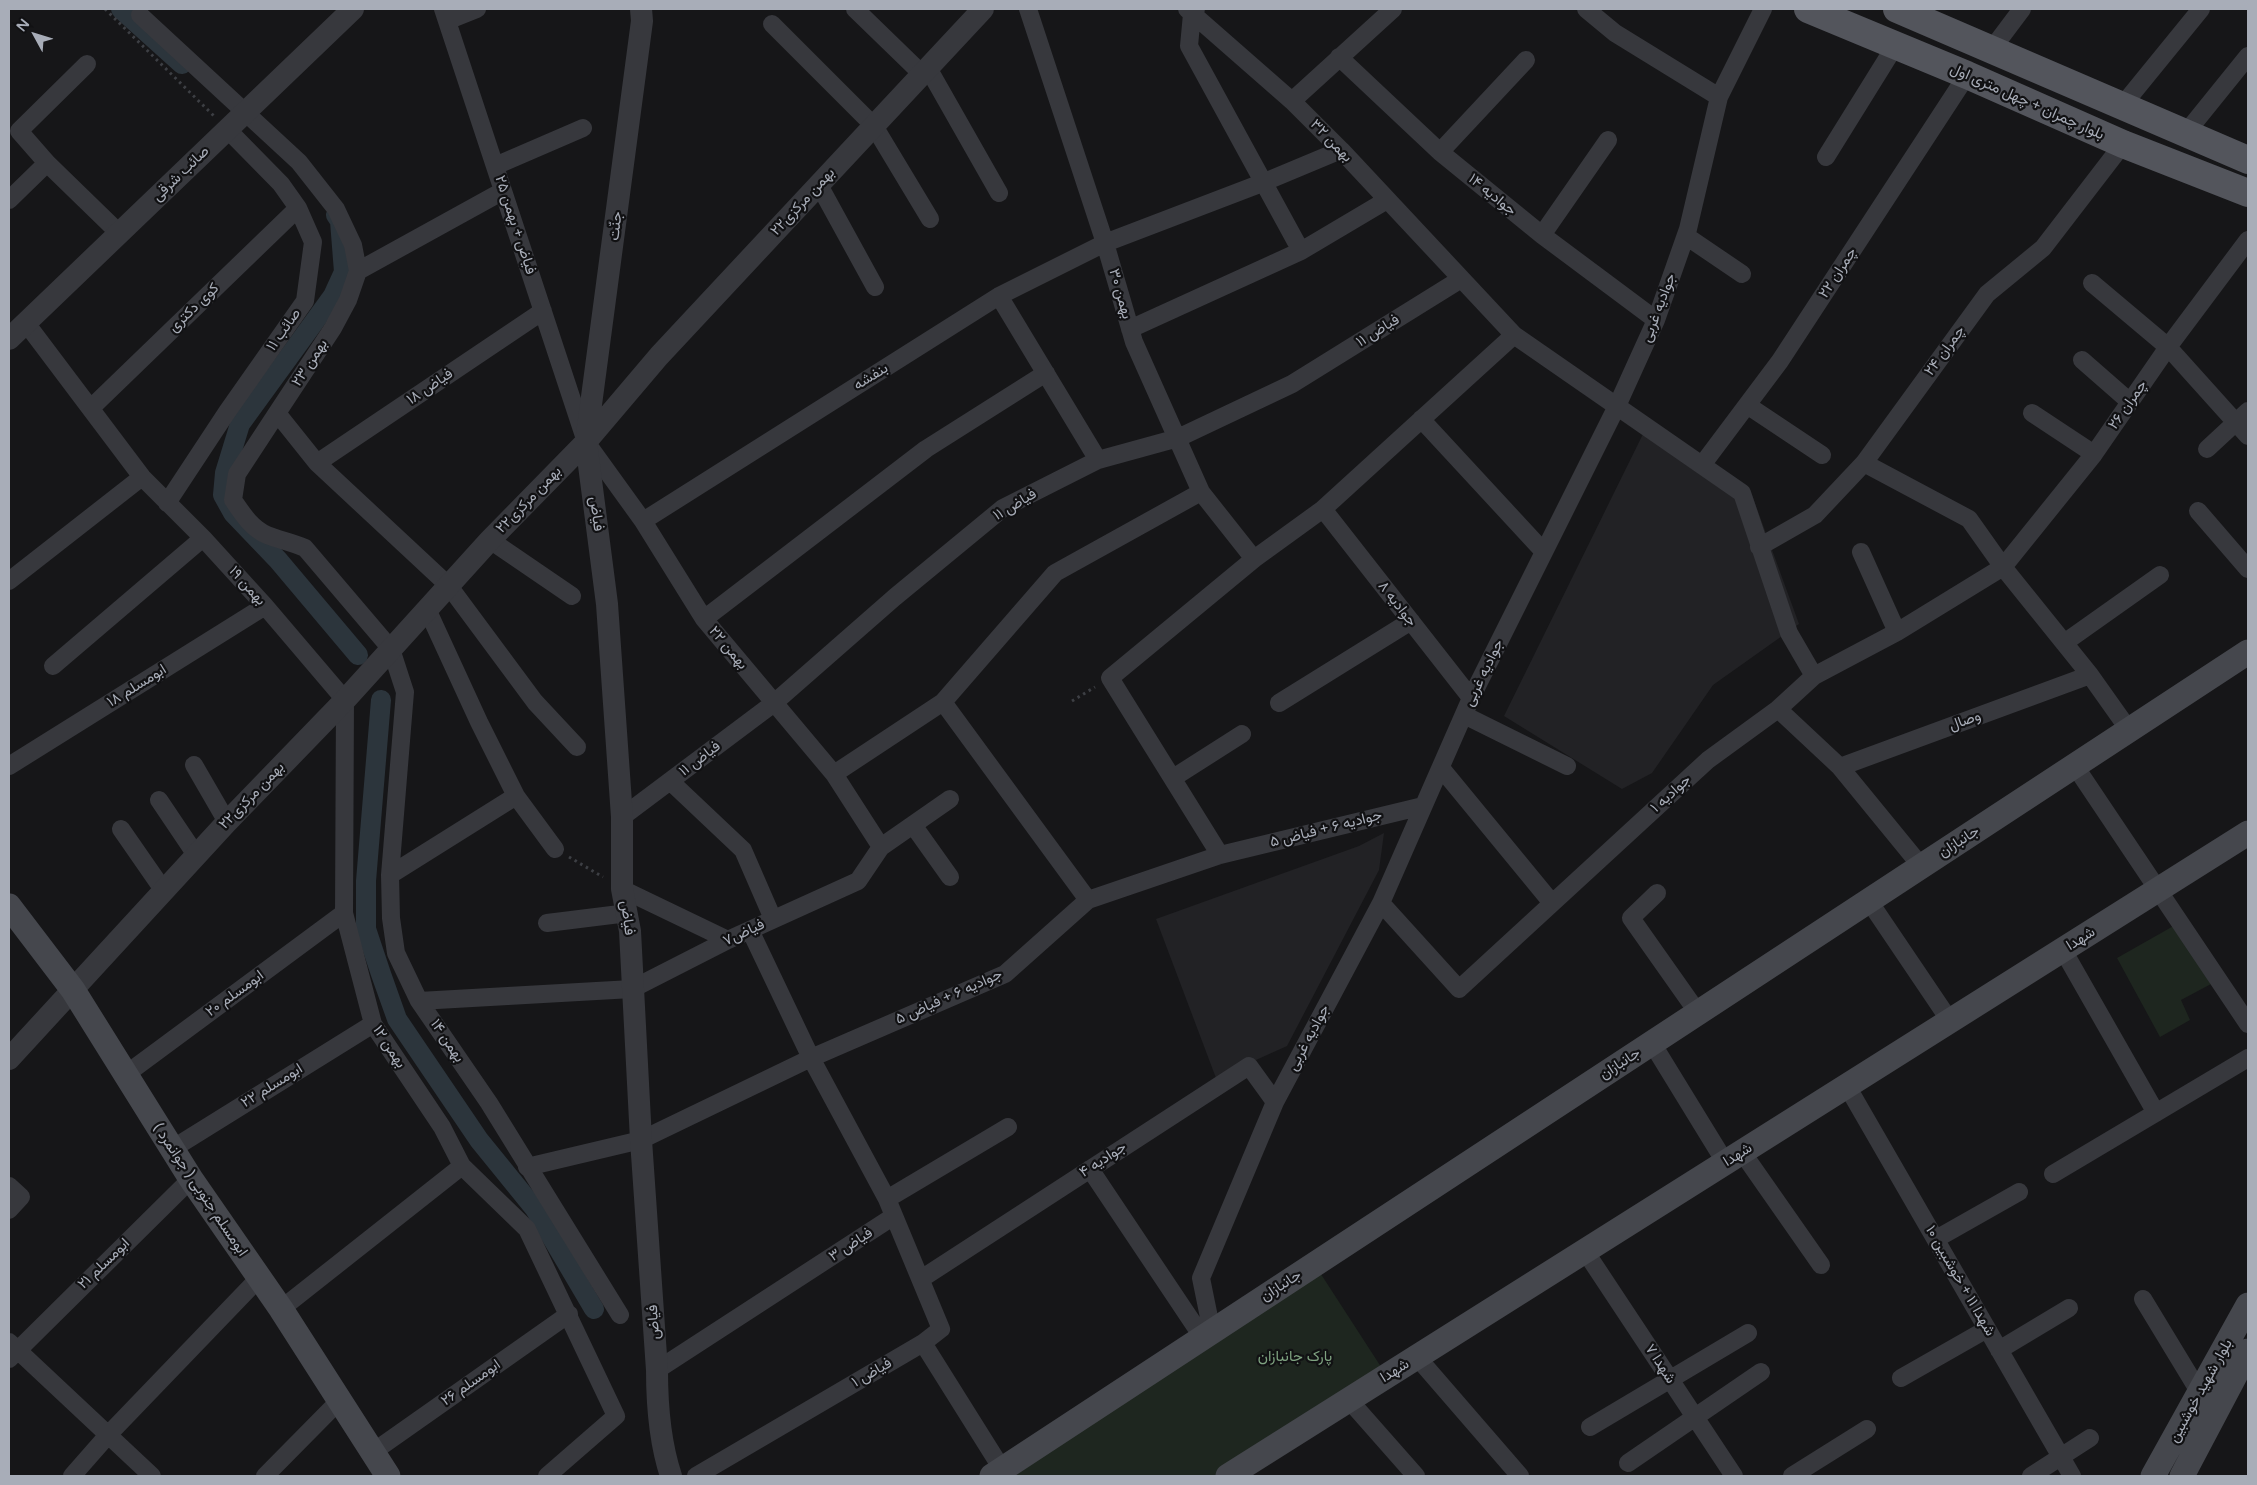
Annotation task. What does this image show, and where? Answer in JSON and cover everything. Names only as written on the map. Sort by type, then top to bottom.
[{"type":"main road","name":"بلوار چمران + چهل متری اول","points":[[1808,9],[2123,144],[2248,193]]},
{"type":"main road","points":[[1915,12],[1992,49],[2248,160]]},
{"type":"main road","name":"جانبازان","points":[[997,1473],[2248,652]]},
{"type":"main road","name":"شهدا","points":[[1228,1476],[2248,833]]},
{"type":"main road","name":"ابومسلم جنوبی ( جوانمرد )","points":[[9,906],[72,990],[191,1179],[281,1309],[388,1476]]},
{"type":"main road","name":"بلوار شهید خوشبین","points":[[2154,1476],[2248,1305]]},
{"type":"main road","name":"بلوار شهید خوشبین","points":[[2182,1476],[2248,1352]]},
{"type":"street","name":"صائب شرقی","points":[[9,339],[353,9]]},
{"type":"street","points":[[445,15],[477,9]]},
{"type":"street","name":"جنّت","points":[[586,442],[642,21],[641,9]]},
{"type":"street","points":[[855,9],[925,71],[999,193]]},
{"type":"street","name":"۲۲بهمن مرکزی","points":[[9,1059],[196,855],[345,700],[490,540],[586,442],[659,356],[983,9]]},
{"type":"street","name":"بهمن ۳۰","points":[[1028,9],[1105,243],[1134,342],[1201,492],[1254,559]]},
{"type":"street","points":[[1292,100],[1393,9]]},
{"type":"street","points":[[1586,9],[1615,33],[1719,97]]},
{"type":"street","name":"جوادیه غربی","points":[[1207,1335],[1201,1278],[1275,1102],[1381,903],[1471,698],[1617,406],[1656,320],[1686,236],[1719,97],[1763,9]]},
{"type":"street","points":[[1992,49],[2022,9]]},
{"type":"street","points":[[2122,106],[2201,9]]},
{"type":"street","name":"بهمن ۳۲","points":[[1192,10],[1292,100],[1514,335],[1742,493],[1788,633],[1814,676]]},
{"type":"street","name":"بهمن ۳۲","points":[[1192,10],[1189,46],[1262,183],[1301,251]]},
{"type":"street","points":[[140,15],[299,162],[319,185],[336,209],[353,245],[358,272],[503,191]]},
{"type":"street","name":"فیاض + بهمن ۲۵","points":[[445,15],[586,442]]},
{"type":"street","points":[[772,24],[874,126],[930,219]]},
{"type":"street","points":[[1826,157],[1895,46]]},
{"type":"street","points":[[2185,134],[2248,56]]},
{"type":"street","name":"جوادیه ۱۴","points":[[1339,58],[1440,152],[1542,235],[1656,320]]},
{"type":"street","points":[[1440,152],[1526,60]]},
{"type":"street","points":[[87,64],[18,131],[47,163],[120,232]]},
{"type":"street","name":"چمران ۲۲","points":[[1702,465],[1780,361],[1967,76]]},
{"type":"street","points":[[495,166],[583,128]]},
{"type":"street","name":"صائب ۱۱","points":[[167,503],[227,412],[305,301],[312,242],[298,208],[282,184],[227,129]]},
{"type":"street","points":[[1542,235],[1608,140]]},
{"type":"street","name":"چمران ۲۴","points":[[1759,547],[1815,515],[1864,463],[1987,294],[2043,248],[2123,144]]},
{"type":"street","name":"بنفشه","points":[[643,521],[999,296],[1105,243],[1262,183],[1341,150]]},
{"type":"street","points":[[9,200],[47,163]]},
{"type":"street","points":[[819,185],[875,287]]},
{"type":"street","points":[[1130,329],[1301,251],[1387,200]]},
{"type":"street","name":"کوی دکتری","points":[[91,408],[298,208]]},
{"type":"street","points":[[1686,236],[1742,274]]},
{"type":"street","name":"چمران ۲۶","points":[[2003,567],[2094,454],[2168,347],[2248,240]]},
{"type":"street","name":"بهمن ۲۳","points":[[358,272],[348,300],[333,328],[237,474],[233,500],[247,520],[266,534],[289,540],[305,548],[391,649]]},
{"type":"street","name":"فیاض ۱۱","points":[[622,817],[774,703],[1003,508],[1098,460],[1178,438],[1292,384],[1461,279]]},
{"type":"street","points":[[2092,283],[2168,347],[2242,417],[2248,436]]},
{"type":"street","points":[[999,296],[1098,460]]},
{"type":"street","name":"فیاض ۱۸","points":[[317,463],[543,311]]},
{"type":"street","name":"بهمن ۱۹","points":[[26,323],[142,477],[203,538],[265,606],[345,700]]},
{"type":"street","points":[[1220,854],[1110,678],[1254,559],[1323,509],[1514,335]]},
{"type":"street","points":[[2082,360],[2130,402]]},
{"type":"street","points":[[704,619],[926,449],[1046,373]]},
{"type":"street","points":[[1747,405],[1822,455]]},
{"type":"street","points":[[277,413],[317,463],[449,586],[535,702],[577,747]]},
{"type":"street","points":[[2032,413],[2094,454]]},
{"type":"street","points":[[2207,449],[2242,417]]},
{"type":"street","points":[[1421,420],[1544,552]]},
{"type":"street","name":"بهمن ۲۲","points":[[586,442],[643,521],[704,619],[834,774],[881,847]]},
{"type":"street","name":"فیاض","points":[[586,442],[607,604],[622,817],[622,889],[628,913],[657,1394],[666,1462],[671,1476]]},
{"type":"street","points":[[1864,463],[1969,519],[2003,567],[2090,675],[2129,730]]},
{"type":"street","points":[[9,581],[142,477]]},
{"type":"street","points":[[834,774],[942,702],[1055,573],[1201,492]]},
{"type":"street","name":"جوادیه ۸","points":[[1323,509],[1471,698]]},
{"type":"street","points":[[2198,511],[2248,569]]},
{"type":"street","points":[[53,666],[203,538]]},
{"type":"street","points":[[490,540],[572,596]]},
{"type":"street","points":[[1861,552],[1897,632]]},
{"type":"street","name":"جوادیه ۱","points":[[1381,903],[1459,989],[1708,760],[1778,710],[1814,676],[1897,632],[2003,567]]},
{"type":"street","points":[[2064,643],[2160,575]]},
{"type":"street","name":"ابومسلم ۱۸","points":[[9,766],[265,606]]},
{"type":"street","points":[[428,609],[478,722],[516,796],[556,849]]},
{"type":"street","points":[[1279,703],[1411,621]]},
{"type":"street","name":"بهمن ۱۴","points":[[391,649],[405,692],[390,875],[391,918],[396,953],[419,1000],[489,1103],[620,1314]]},
{"type":"street","name":"وصال","points":[[1840,766],[2090,675]]},
{"type":"street","name":"بهمن ۱۲","points":[[345,700],[344,912],[373,1024],[442,1127],[462,1166],[527,1229],[616,1416],[547,1476]]},
{"type":"street","points":[[942,702],[1088,900]]},
{"type":"street","points":[[1778,710],[1840,766],[1922,866]]},
{"type":"street","points":[[1464,715],[1568,766]]},
{"type":"street","points":[[1173,778],[1242,734]]},
{"type":"street","points":[[194,765],[227,822]]},
{"type":"street","points":[[2075,766],[2248,1024]]},
{"type":"street","points":[[1441,768],[1552,902]]},
{"type":"street","points":[[670,781],[743,850],[773,919]]},
{"type":"street","points":[[390,875],[516,796]]},
{"type":"street","points":[[881,847],[950,799]]},
{"type":"street","points":[[159,800],[196,855]]},
{"type":"street","name":"جوادیه ۶ + فیاض ۵","points":[[527,1167],[641,1140],[811,1058],[1005,974],[1088,900],[1220,854],[1423,806]]},
{"type":"street","points":[[913,825],[950,877]]},
{"type":"street","points":[[121,829],[164,891]]},
{"type":"street","name":"فیاض۷","points":[[632,989],[728,940],[858,881],[881,847]]},
{"type":"street","points":[[622,889],[728,940]]},
{"type":"street","points":[[1657,893],[1631,918],[1698,1013]]},
{"type":"street","points":[[1869,901],[1950,1021]]},
{"type":"street","name":"ابومسلم ۲۰","points":[[125,1074],[344,912]]},
{"type":"street","points":[[547,923],[628,913]]},
{"type":"street","points":[[750,930],[811,1058],[894,1216]]},
{"type":"street","points":[[2063,950],[2156,1113]]},
{"type":"street","points":[[419,1000],[632,989]]},
{"type":"street","name":"ابومسلم ۲۲","points":[[172,1149],[373,1024]]},
{"type":"street","points":[[1652,1043],[1734,1157],[1821,1265]]},
{"type":"street","points":[[2053,1174],[2248,1058]]},
{"type":"street","name":"جوادیه ۴","points":[[921,1279],[1249,1066],[1275,1102]]},
{"type":"street","name":"شهدا ۱۱ + خوشبین ۱۰","points":[[1847,1086],[2072,1476]]},
{"type":"street","points":[[886,1199],[1008,1127]]},
{"type":"street","points":[[281,1309],[462,1166]]},
{"type":"street","points":[[1090,1169],[1207,1335]]},
{"type":"street","name":"ابومسلم ۲۱","points":[[11,1350],[191,1179]]},
{"type":"street","points":[[1936,1239],[2019,1192]]},
{"type":"street","name":"فیاض ۳","points":[[657,1370],[894,1216]]},
{"type":"street","name":"فیاض ۱","points":[[696,1476],[923,1343],[941,1329],[894,1216]]},
{"type":"street","name":"شهدا ۷","points":[[1585,1251],[1734,1476]]},
{"type":"street","points":[[72,1476],[108,1435],[259,1278]]},
{"type":"street","points":[[2142,1299],[2200,1393]]},
{"type":"street","points":[[1999,1350],[2068,1308]]},
{"type":"street","name":"ابومسلم ۲۶","points":[[373,1452],[569,1314]]},
{"type":"street","points":[[1901,1378],[1987,1329]]},
{"type":"street","points":[[1590,1427],[1748,1333]]},
{"type":"street","points":[[923,1343],[997,1473]]},
{"type":"street","points":[[11,1350],[152,1476]]},
{"type":"street","points":[[1417,1357],[1520,1476]]},
{"type":"street","points":[[1628,1462],[1762,1372]]},
{"type":"street","points":[[265,1476],[340,1400]]},
{"type":"street","points":[[1349,1400],[1416,1476]]},
{"type":"street","points":[[1792,1476],[1867,1428]]},
{"type":"street","points":[[2031,1476],[2090,1438]]},
{"type":"path","points":[[105,9],[227,129]]},
{"type":"path","points":[[1072,701],[1110,678]]},
{"type":"path","points":[[556,849],[622,889]]},
{"type":"shaded area","points":[[1643,434],[1752,495],[1799,624],[1713,685],[1652,773],[1622,789],[1504,716]]},
{"type":"shaded area","points":[[1384,833],[1379,870],[1287,1046],[1216,1078],[1156,919],[1359,846]]},
{"type":"green space","points":[[2177,924],[2211,984],[2181,1000],[2190,1020],[2160,1037],[2117,958]]},
{"type":"green space","name":"پارک جانبازان","points":[[1317,1268],[1385,1373],[1217,1476],[1010,1476]]},
{"type":"waterway","points":[[121,9],[182,64]]},
{"type":"waterway","points":[[336,215],[340,221],[344,272],[333,296],[240,424],[225,473],[223,495],[233,513],[278,560],[358,655]]},
{"type":"waterway","points":[[381,700],[366,881],[366,929],[381,974],[397,1019],[479,1140],[535,1209],[594,1309]]}]
